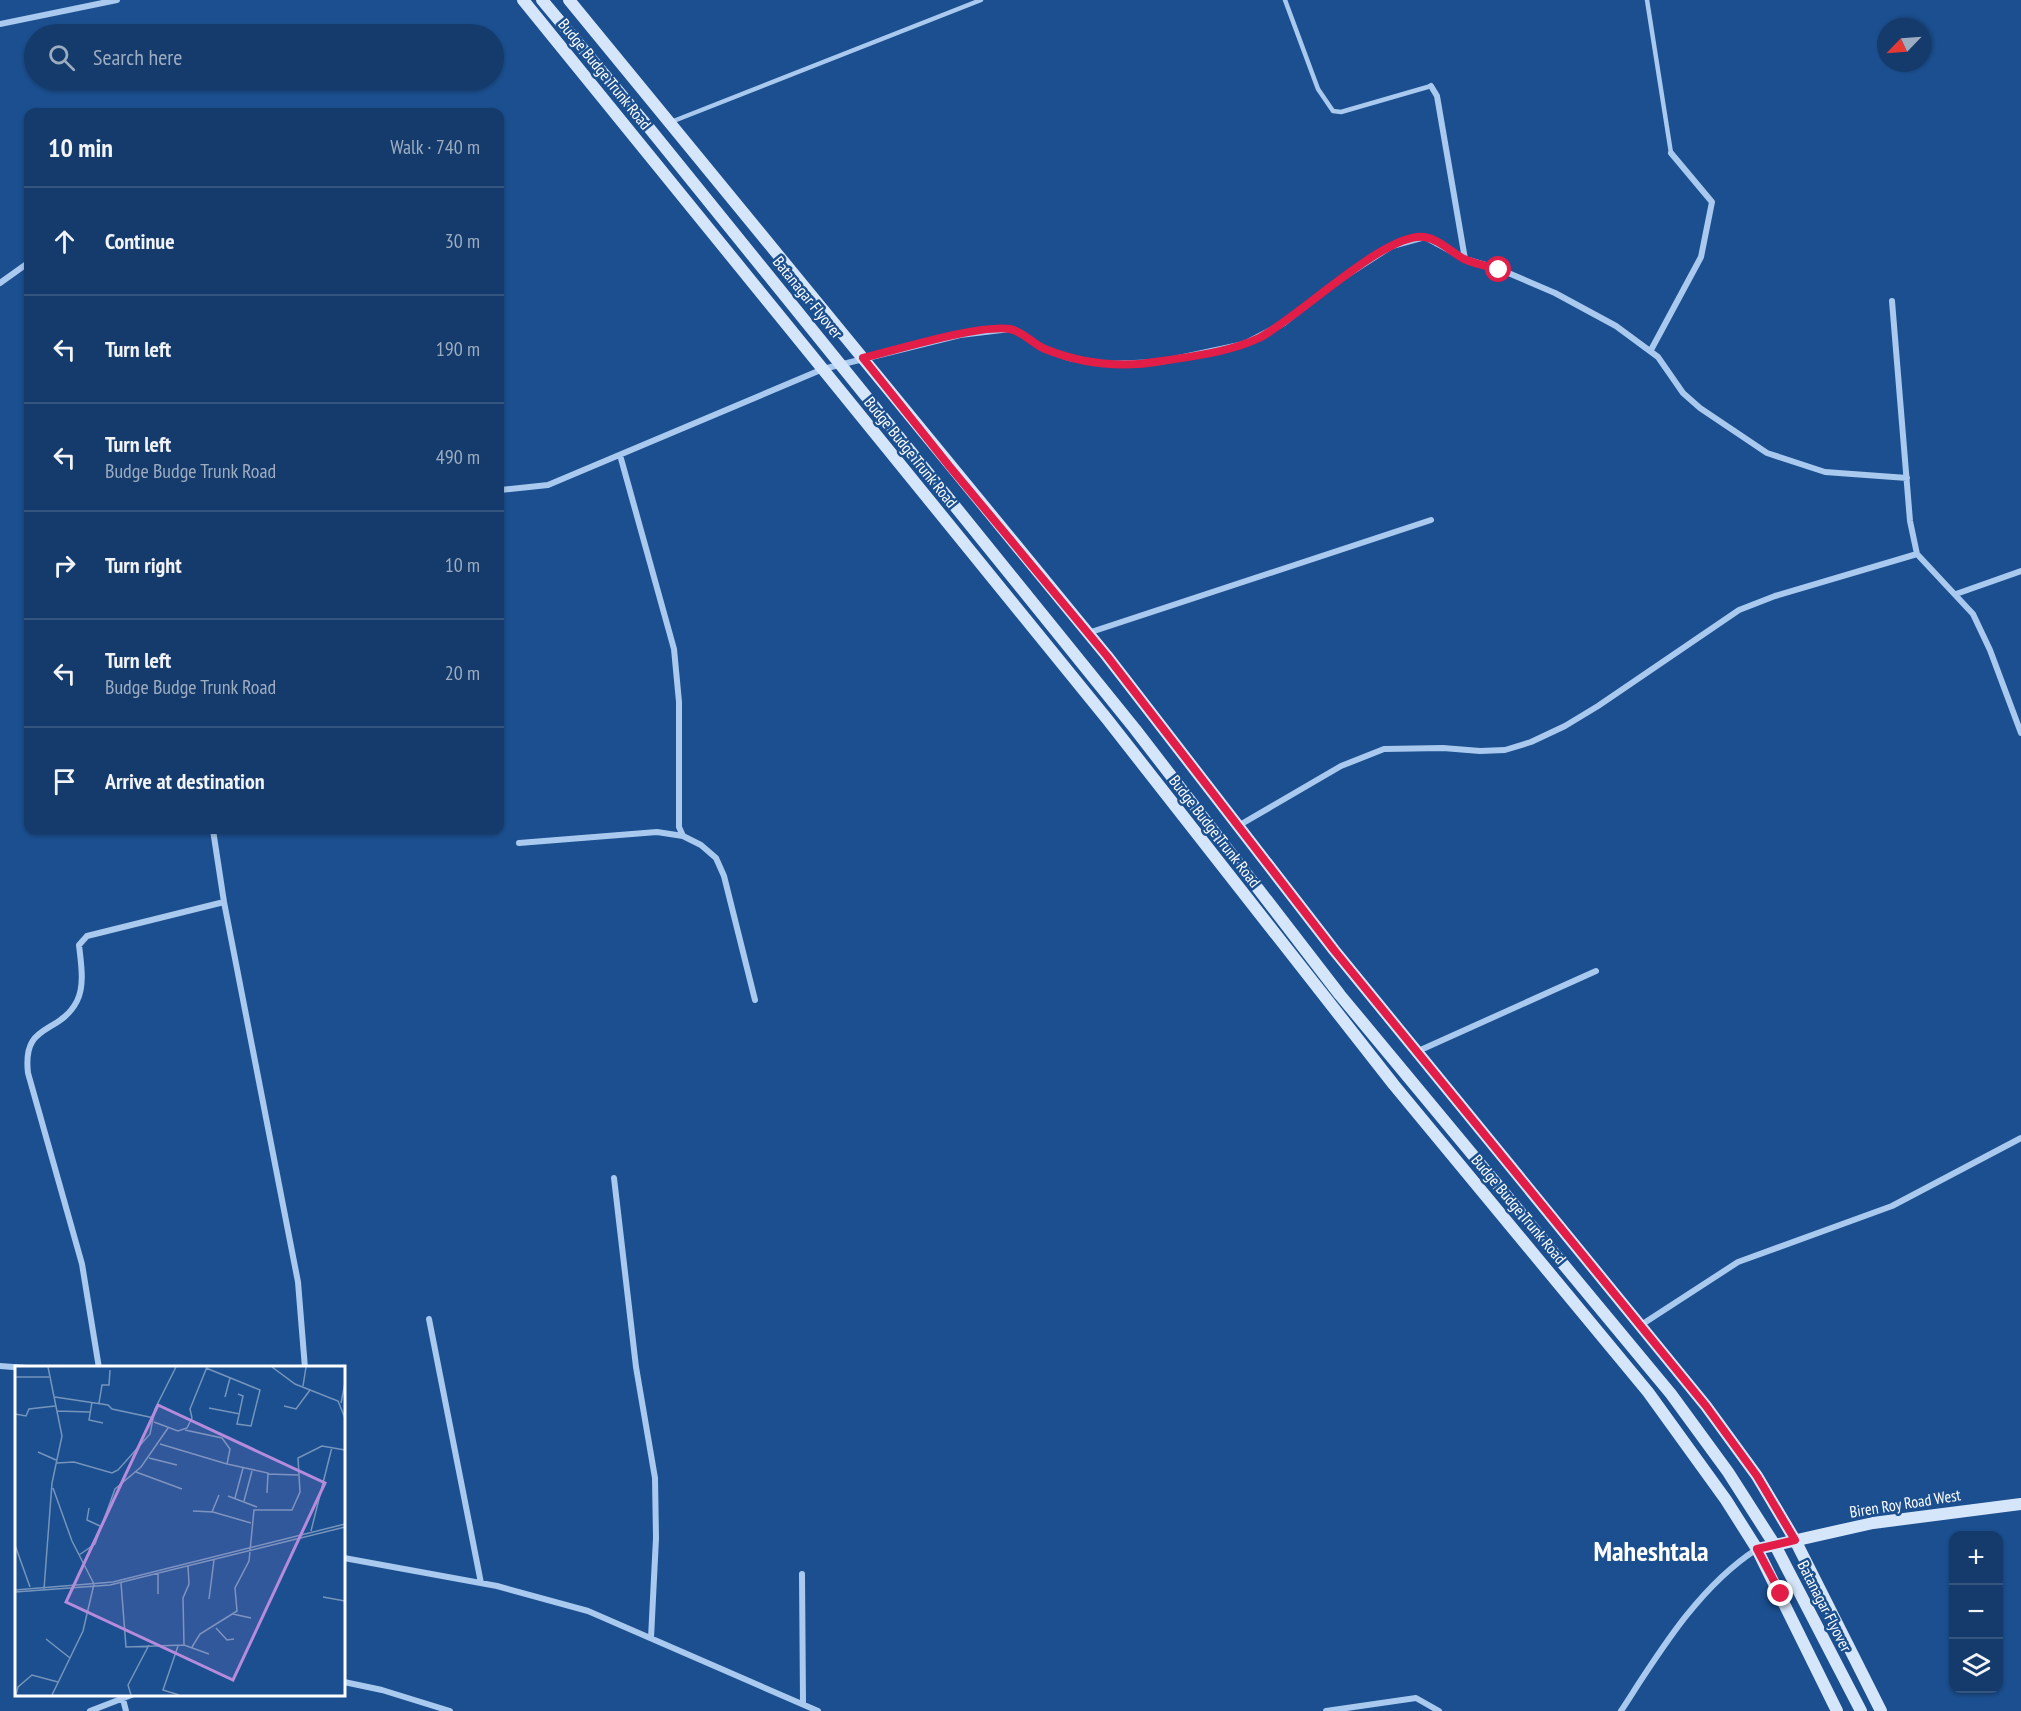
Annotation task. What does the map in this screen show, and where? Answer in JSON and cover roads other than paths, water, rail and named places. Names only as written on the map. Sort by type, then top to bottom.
[{"type":"street","points":[[0,24],[117,0]]},
{"type":"street","name":"Budge Budge Trunk Road","points":[[523,0],[1107,719],[1394,1085],[1648,1392],[1719,1490],[1757,1549],[1838,1711]]},
{"type":"street","name":"Batanagar Flyover","points":[[542,0],[703,194],[1135,729],[1340,995],[1671,1394],[1728,1472],[1776,1547],[1861,1711]]},
{"type":"street","name":"Budge Budge Trunk Road","points":[[569,0],[1088,634],[1416,1052],[1706,1406],[1745,1458],[1795,1540],[1881,1711]]},
{"type":"street","points":[[1431,86],[1437,96],[1465,259]]},
{"type":"street","points":[[1651,350],[1701,257],[1712,202],[1671,153]]},
{"type":"street","points":[[504,490],[548,485],[823,369],[960,335],[1010,329],[1021,333],[1042,348],[1069,357],[1108,364],[1160,362],[1211,352],[1258,339],[1284,323],[1354,270],[1392,246],[1425,237],[1438,242],[1465,259],[1509,273],[1555,293],[1616,326],[1651,350],[1683,393],[1700,408],[1767,453],[1825,471],[1907,478]]},
{"type":"street","points":[[0,283],[24,266]]},
{"type":"street","points":[[1892,301],[1910,521],[1917,554],[1972,614],[1990,650],[2021,733]]},
{"type":"street","points":[[621,455],[674,650],[680,702],[679,826],[683,836]]},
{"type":"street","points":[[1088,634],[1431,519]]},
{"type":"street","points":[[1238,826],[1341,766],[1384,749],[1443,748],[1480,752],[1504,750],[1531,742],[1565,726],[1598,706],[1739,610],[1775,596],[1917,554]]},
{"type":"street","points":[[1956,594],[2021,571]]},
{"type":"street","points":[[519,843],[657,832],[683,836],[701,845],[716,858],[724,876],[755,1000]]},
{"type":"street","points":[[214,834],[224,902],[291,1262],[298,1282],[305,1366]]},
{"type":"street","points":[[99,1366],[82,1264],[28,1073],[28,1046],[34,1037],[69,1013],[78,999],[82,978],[79,945],[87,936],[224,902]]},
{"type":"street","points":[[1416,1052],[1596,971]]},
{"type":"street","points":[[1641,1325],[1738,1262],[1893,1206],[2021,1138]]},
{"type":"street","points":[[615,1178],[636,1367],[655,1478],[656,1538],[651,1638]]},
{"type":"street","points":[[429,1319],[481,1583]]},
{"type":"street","points":[[0,1366],[15,1367]]},
{"type":"street","name":"Biren Roy Road West","points":[[1757,1549],[1873,1523],[2021,1504]]},
{"type":"street","points":[[1620,1711],[1655,1659],[1717,1581],[1757,1549]]},
{"type":"street","points":[[345,1558],[481,1583],[588,1611],[818,1711]]},
{"type":"street","points":[[802,1574],[803,1703]]},
{"type":"street","points":[[345,1682],[382,1690],[450,1711]]},
{"type":"street","points":[[90,1711],[131,1696]]},
{"type":"street","points":[[1326,1711],[1416,1698],[1439,1711]]},
{"type":"street","points":[[123,1699],[126,1711]]},
{"type":"lane","points":[[670,122],[981,0]]},
{"type":"lane","points":[[1285,0],[1318,89],[1333,111],[1341,112],[1431,86]]},
{"type":"lane","points":[[1647,0],[1671,153]]},
{"type":"district","name":"Maheshtala","points":[[1651,1551]]}]
